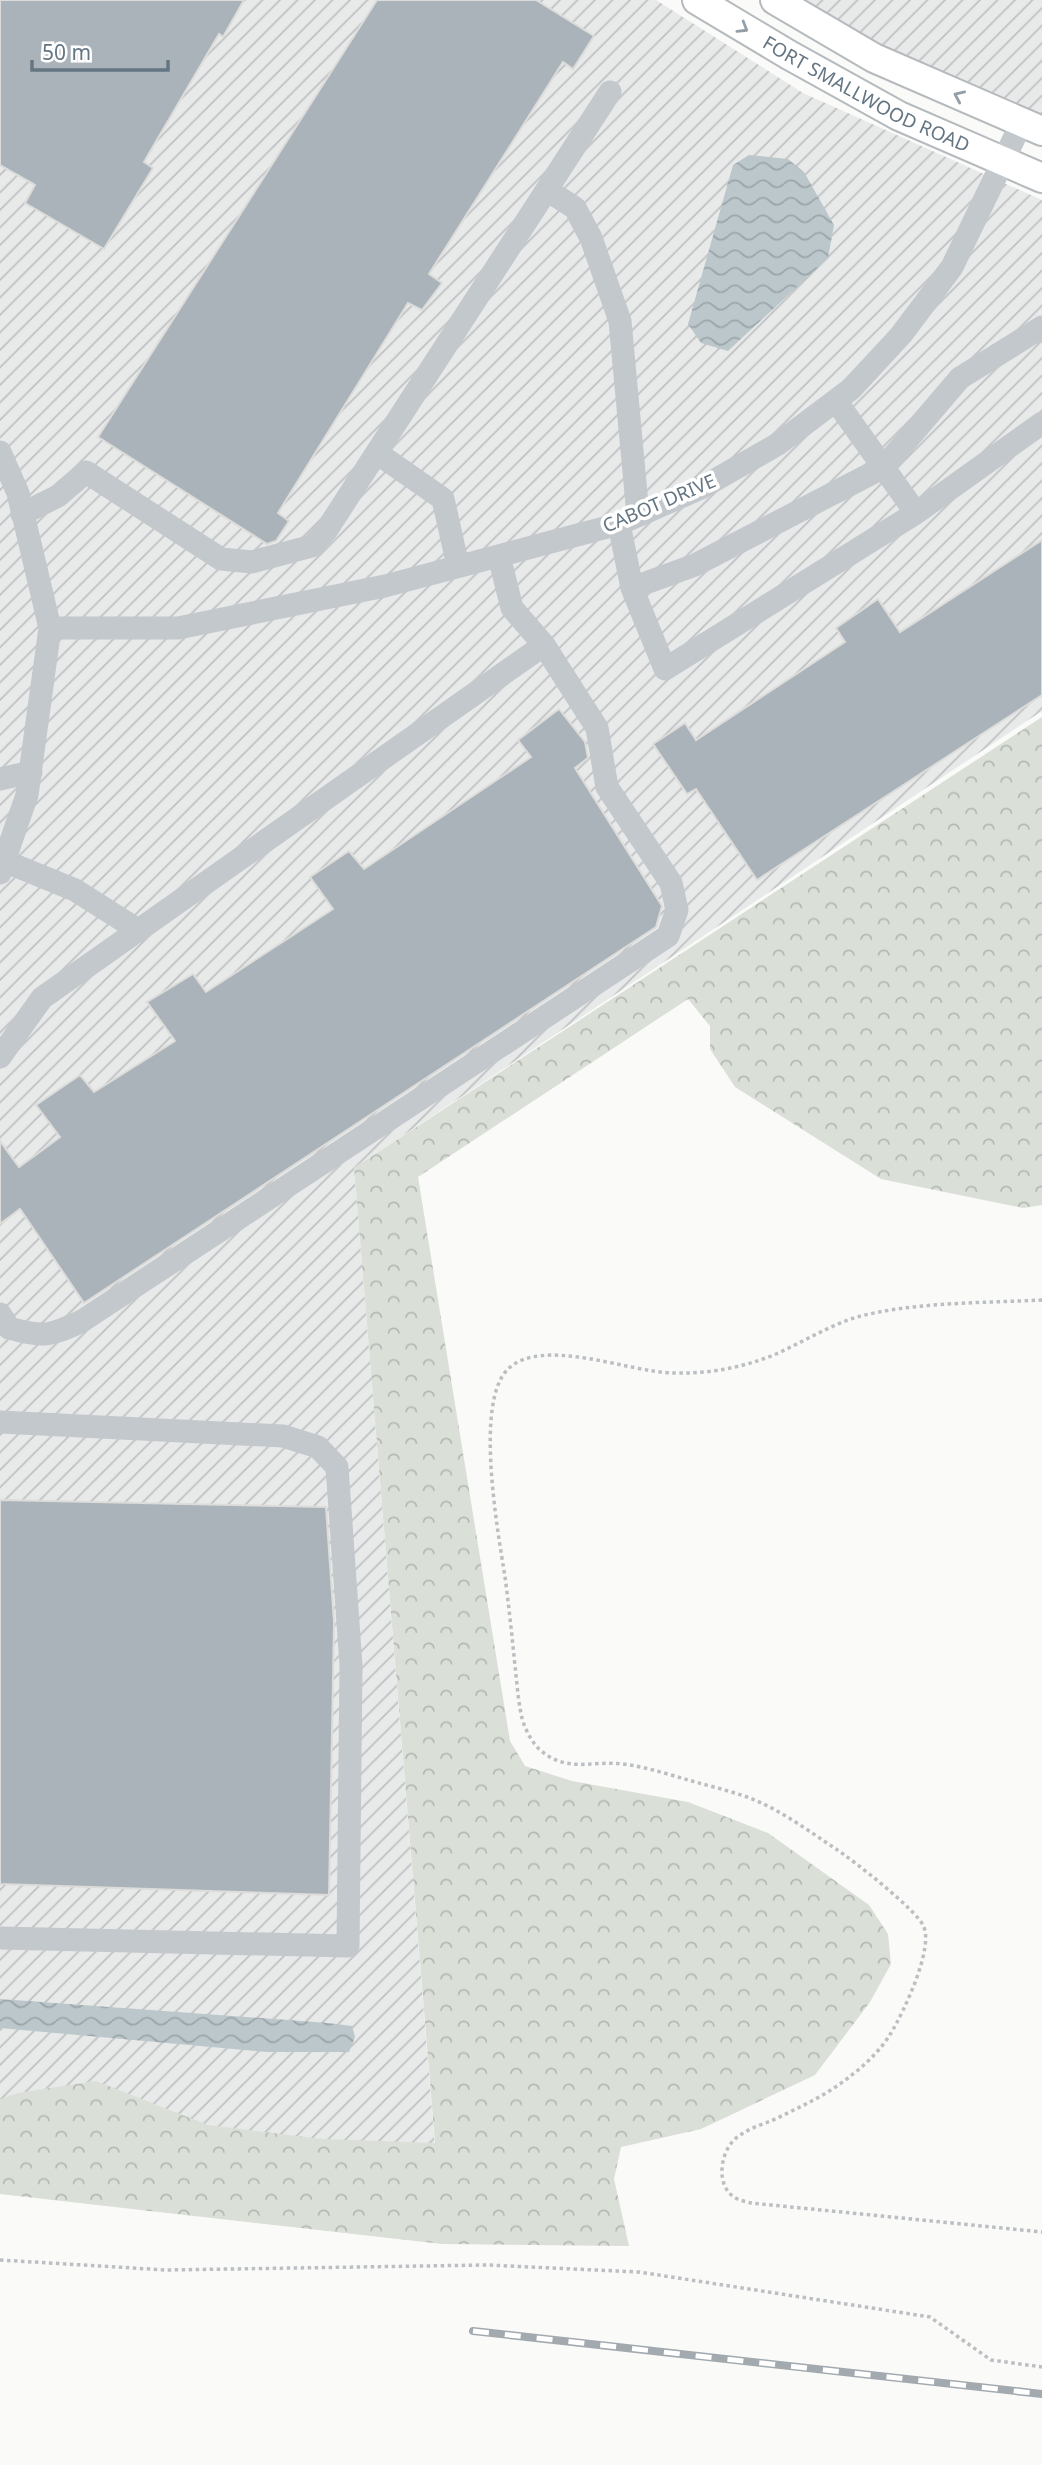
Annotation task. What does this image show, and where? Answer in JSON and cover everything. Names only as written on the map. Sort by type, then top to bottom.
[{"type":"main road","name":"FORT SMALLWOOD ROAD","points":[[697,0],[899,116],[1042,177]]},
{"type":"main road","name":"FORT SMALLWOOD ROAD","points":[[775,0],[874,58],[1032,127]]},
{"type":"street","points":[[22,514],[58,496],[86,472],[220,559],[252,562],[312,546],[326,531],[610,93]]},
{"type":"street","name":"CABOT DRIVE","points":[[50,628],[178,628],[385,586],[629,520],[701,488],[778,444],[836,401],[851,389],[901,335],[952,267],[1003,162],[1032,127]]},
{"type":"street","points":[[547,190],[575,208],[591,238],[620,321],[632,588],[665,669],[916,513],[1042,423]]},
{"type":"street","points":[[632,588],[695,565],[884,467],[960,378],[1042,327]]},
{"type":"street","points":[[836,401],[916,513]]},
{"type":"street","points":[[0,452],[18,494],[50,628],[27,795],[2,867],[75,890],[138,930]]},
{"type":"street","points":[[377,453],[443,499],[458,566]]},
{"type":"street","points":[[0,1314],[9,1328],[32,1335],[53,1335],[82,1321],[668,936],[677,910],[671,883],[607,786],[597,728],[544,645],[512,608],[499,556]]},
{"type":"street","points":[[0,1057],[42,998],[544,645]]},
{"type":"street","points":[[0,779],[30,772]]},
{"type":"street","points":[[0,1422],[283,1436],[318,1447],[337,1467],[351,1665],[348,1946],[0,1938]]},
{"type":"path","points":[[1042,1300],[886,1310],[832,1325],[777,1353],[721,1371],[669,1373],[569,1357],[544,1355],[525,1358],[509,1368],[498,1382],[492,1404],[490,1436],[497,1524],[518,1689],[523,1721],[532,1741],[543,1753],[559,1762],[577,1766],[620,1764],[746,1797],[780,1813],[840,1851],[905,1906],[923,1926],[926,1938],[922,1958],[910,1995],[890,2035],[872,2057],[848,2078],[811,2103],[734,2138],[725,2151],[722,2165],[728,2192],[736,2199],[751,2203],[1042,2232]]},
{"type":"path","points":[[0,2260],[166,2270],[486,2265],[639,2272],[930,2318],[991,2360],[1042,2367]]},
{"type":"shaded area","points":[[0,0],[656,0],[803,93],[1042,200],[1042,711],[354,1168],[443,2244],[0,2193]]},
{"type":"shaded area","points":[[775,0],[1042,0],[1042,131]]},
{"type":"green space","points":[[1042,717],[1042,1205],[1023,1208],[881,1179],[735,1087],[710,1049],[710,1026],[688,999],[418,1177],[510,1741],[525,1766],[572,1781],[688,1802],[768,1833],[869,1905],[888,1934],[891,1964],[870,2002],[815,2075],[701,2129],[621,2147],[614,2179],[629,2246],[443,2244],[0,2194],[0,2099],[18,2093],[96,2081],[208,2125],[322,2139],[435,2143],[354,1168]]},
{"type":"water","points":[[749,155],[788,159],[804,172],[834,225],[828,258],[728,351],[701,343],[688,324],[733,165]]},
{"type":"water","points":[[0,1999],[328,2023],[352,2026],[355,2037],[349,2052],[267,2052],[0,2028]]},
{"type":"building","points":[[0,0],[244,0],[223,37],[219,34],[144,162],[153,168],[104,249],[25,203],[35,185],[0,165]]},
{"type":"building","points":[[377,0],[536,0],[594,36],[573,69],[563,62],[429,274],[442,283],[422,310],[408,303],[278,513],[289,521],[276,541],[267,544],[98,437]]},
{"type":"building","points":[[1042,540],[1042,695],[757,880],[696,789],[687,794],[653,744],[685,723],[696,740],[845,642],[836,628],[878,599],[900,632]]},
{"type":"building","points":[[559,709],[585,742],[588,758],[575,768],[662,906],[656,927],[84,1303],[20,1209],[0,1224],[0,1141],[19,1167],[60,1137],[36,1105],[80,1075],[94,1092],[175,1041],[147,1002],[193,974],[206,992],[333,909],[310,877],[349,851],[364,869],[531,757],[518,740]]},
{"type":"building","points":[[0,1500],[326,1507],[334,1623],[329,1895],[0,1884]]},
{"type":"railway","points":[[473,2331],[1042,2394]]}]
